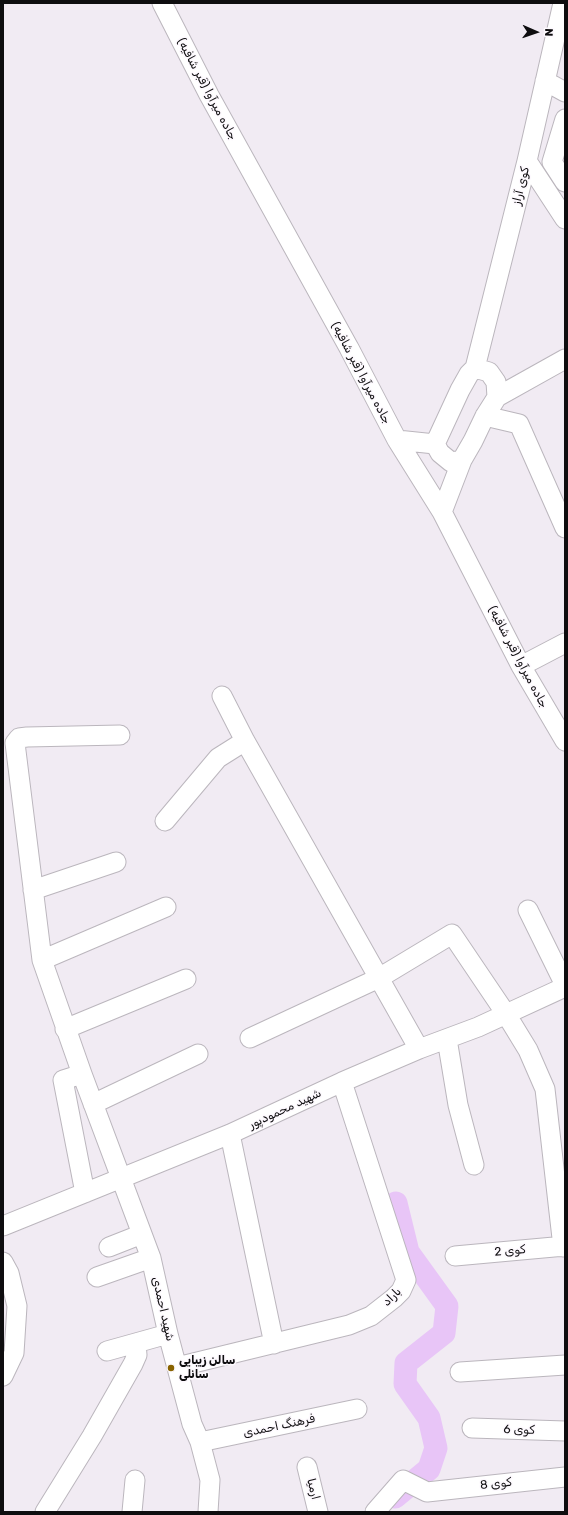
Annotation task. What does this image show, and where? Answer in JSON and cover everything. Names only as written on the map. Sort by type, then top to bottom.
[{"type":"street","name":"جاده میرآوا (قبر شافیه)","points":[[162,3],[209,95],[349,348],[397,440],[442,512],[521,666],[565,741]]},
{"type":"street","name":"کوی آراز","points":[[475,368],[527,161],[563,9]]},
{"type":"street","points":[[545,81],[565,92]]},
{"type":"street","points":[[565,119],[552,162],[565,182]]},
{"type":"street","points":[[527,161],[565,219]]},
{"type":"street","points":[[442,512],[462,460],[485,416],[497,397],[565,359]]},
{"type":"street","points":[[435,444],[463,385],[469,374],[475,368],[489,372],[496,382],[497,397]]},
{"type":"street","points":[[485,416],[519,424],[565,528]]},
{"type":"street","points":[[397,440],[435,444]]},
{"type":"street","points":[[435,444],[440,453],[451,462],[462,460]]},
{"type":"street","points":[[521,666],[565,643]]},
{"type":"street","points":[[222,696],[244,741],[419,1049]]},
{"type":"street","name":"شهید احمدی","points":[[120,736],[27,737],[20,738],[15,743],[42,960],[65,1029],[120,1179],[151,1258],[168,1334],[192,1424],[200,1442],[210,1480],[208,1512]]},
{"type":"street","points":[[165,821],[218,758],[244,741]]},
{"type":"street","points":[[33,890],[116,862]]},
{"type":"street","points":[[42,960],[166,907]]},
{"type":"street","points":[[528,910],[565,986]]},
{"type":"street","points":[[250,1038],[379,978],[452,934],[506,1014],[528,1050],[545,1089],[564,1246]]},
{"type":"street","points":[[65,1029],[186,979]]},
{"type":"street","name":"شهید محمودپور","points":[[3,1226],[230,1134],[342,1082],[419,1049],[478,1027],[565,986]]},
{"type":"street","points":[[447,1039],[458,1105],[474,1165]]},
{"type":"street","points":[[93,1104],[198,1054]]},
{"type":"street","points":[[82,1074],[63,1080],[85,1193]]},
{"type":"street","name":"باراد","points":[[177,1367],[349,1325],[371,1316],[401,1291],[406,1280],[342,1082]]},
{"type":"street","points":[[230,1134],[274,1344]]},
{"type":"street","points":[[109,1247],[142,1234]]},
{"type":"street","name":"کوی 2","points":[[455,1256],[564,1246]]},
{"type":"street","points":[[97,1277],[151,1258]]},
{"type":"street","points":[[3,1262],[8,1273],[17,1306],[14,1352],[3,1376]]},
{"type":"street","points":[[107,1351],[168,1334]]},
{"type":"street","points":[[45,1512],[92,1436],[133,1364],[137,1355],[136,1343]]},
{"type":"street","points":[[460,1372],[565,1364]]},
{"type":"street","name":"فرهنگ احمدی","points":[[200,1442],[357,1409]]},
{"type":"street","name":"کوی 6","points":[[472,1428],[565,1431]]},
{"type":"street","name":"ارمیا","points":[[307,1467],[318,1512]]},
{"type":"street","name":"کوی 8","points":[[375,1512],[403,1480],[427,1492],[565,1477]]},
{"type":"street","points":[[132,1512],[136,1480]]},
{"type":"waterway","points":[[395,1497],[429,1469],[436,1448],[429,1418],[405,1384],[406,1363],[444,1333],[447,1306],[408,1252],[396,1203]]},
{"type":"place","name":"سالن زیبایی سانلی","points":[[171,1368]]}]
